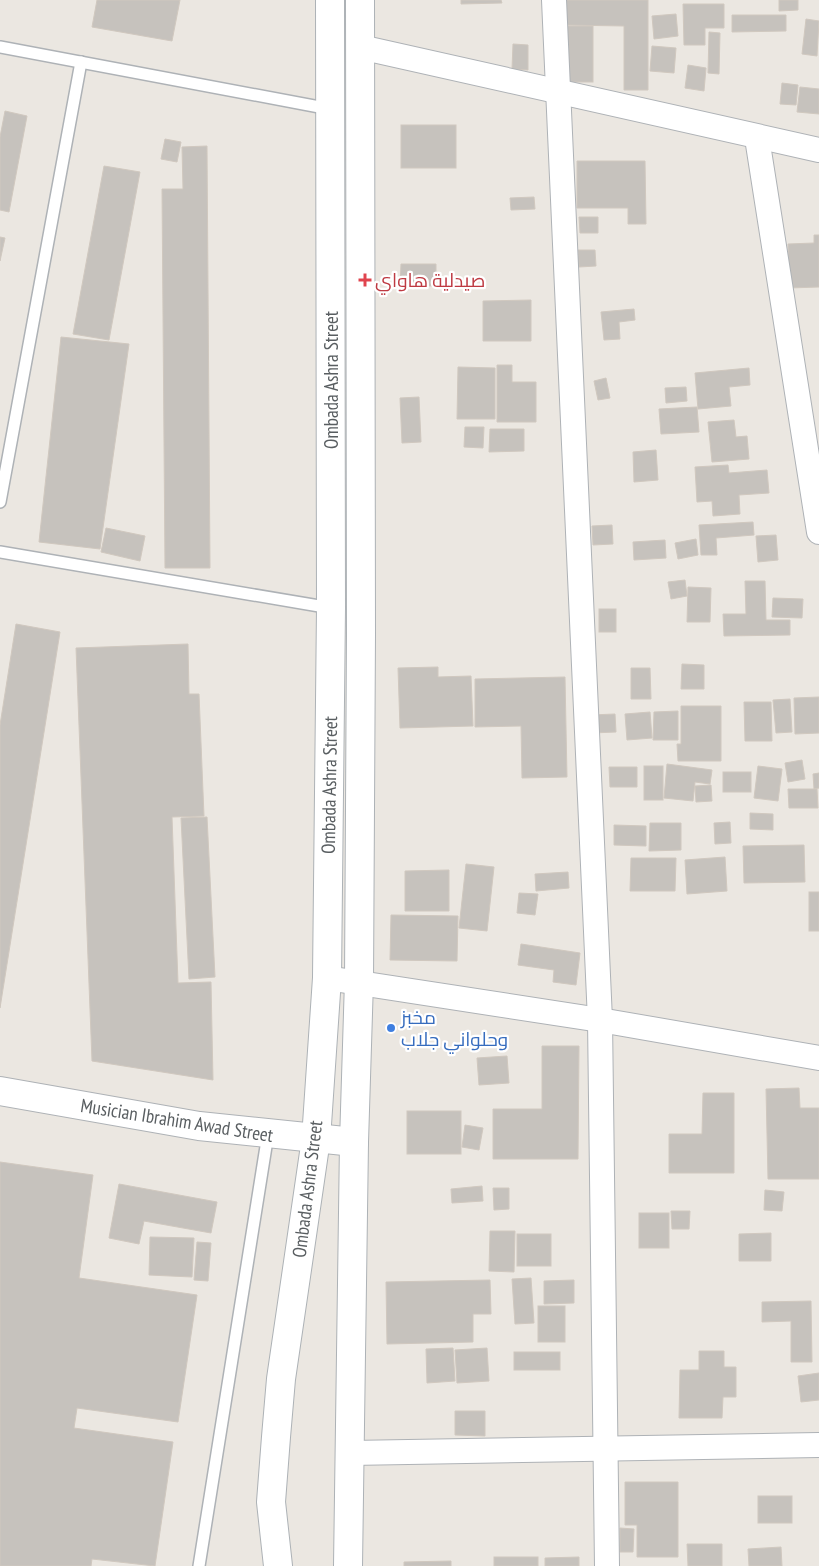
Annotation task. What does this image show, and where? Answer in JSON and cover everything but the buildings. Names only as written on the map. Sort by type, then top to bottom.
[{"type":"main road","name":"Ombada Ashra Street","points":[[278,1566],[271,1502],[280,1389],[316,1139],[327,978],[331,608],[330,0]]},
{"type":"main road","name":"Ombada Ashra Street","points":[[348,1566],[354,1142],[359,981],[362,634],[360,0]]},
{"type":"main road","name":"Musician Ibrahim Awad Street","points":[[0,1091],[199,1126],[354,1142]]},
{"type":"street","points":[[554,0],[600,1020],[607,1566]]},
{"type":"street","points":[[360,47],[757,138],[819,150]]},
{"type":"street","points":[[757,138],[819,532]]},
{"type":"street","points":[[327,978],[359,981],[600,1020],[819,1058]]},
{"type":"street","points":[[350,1453],[819,1445]]},
{"type":"lane","points":[[0,47],[331,109]]},
{"type":"lane","points":[[0,502],[81,62]]},
{"type":"lane","points":[[0,552],[331,608]]},
{"type":"lane","points":[[199,1566],[268,1134]]},
{"type":"place","name":"صيدلية هاواي","points":[[365,280]]},
{"type":"place","name":"مخبز وحلواني جلاب","points":[[391,1028]]}]
